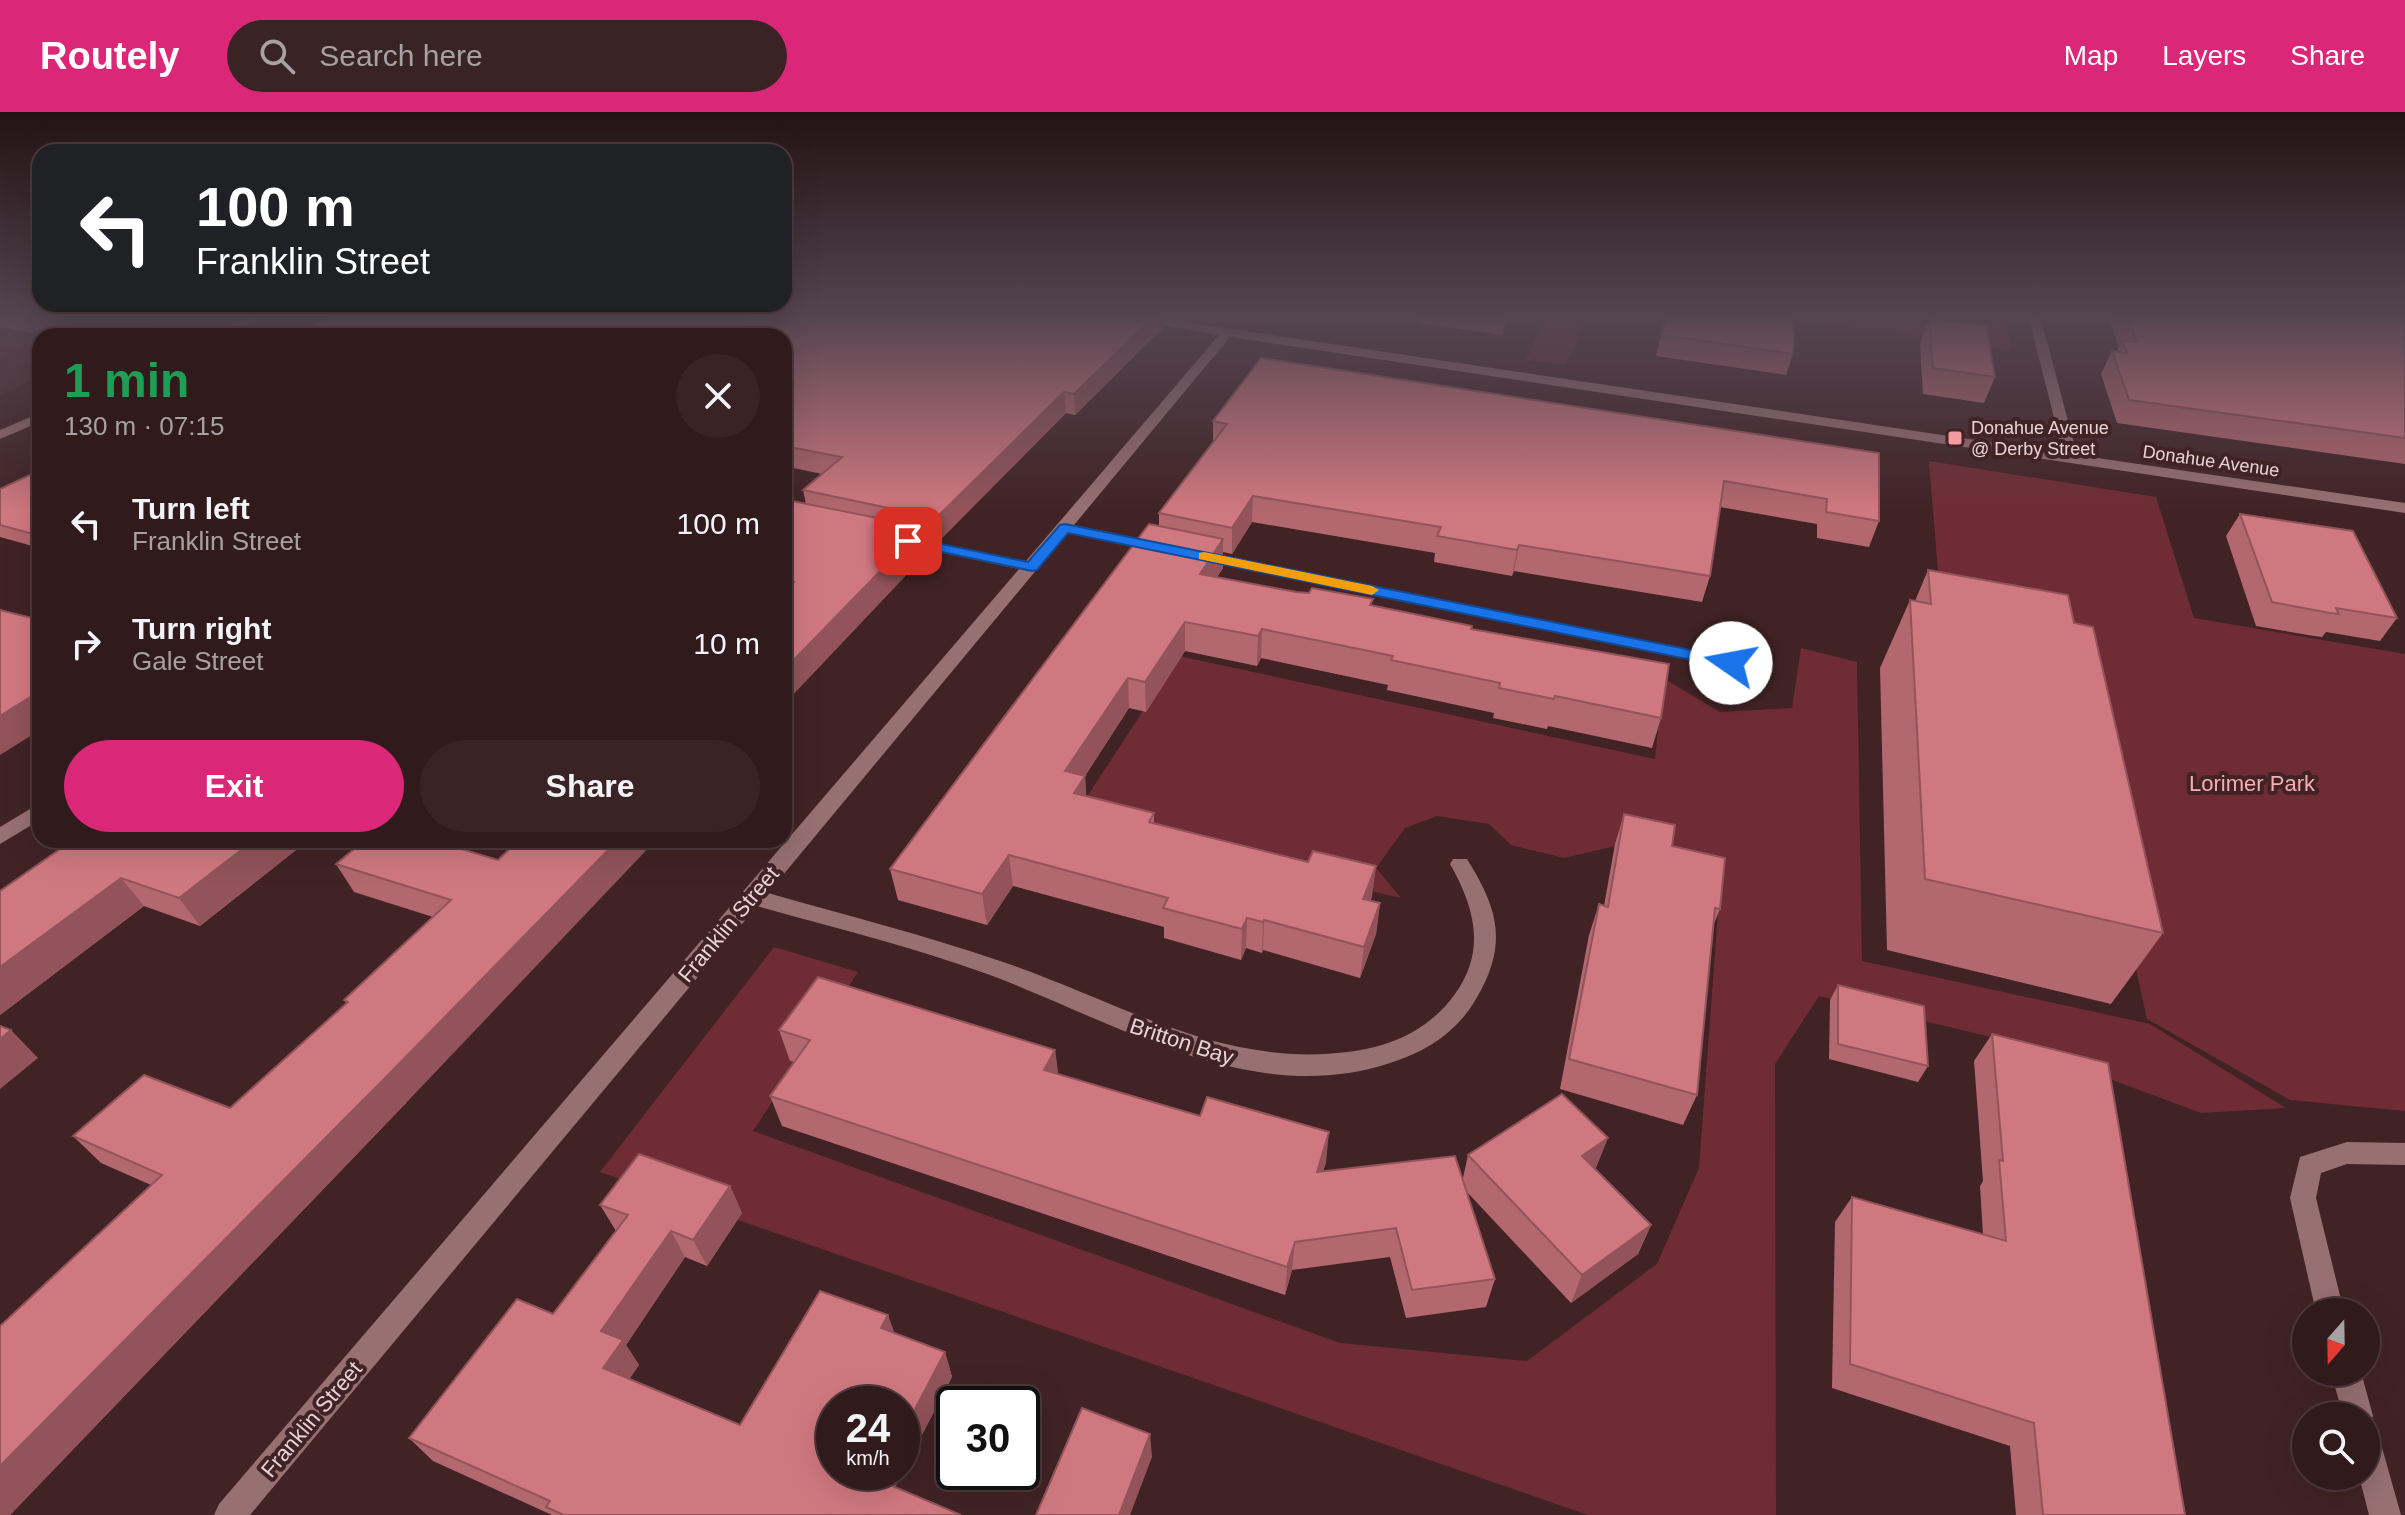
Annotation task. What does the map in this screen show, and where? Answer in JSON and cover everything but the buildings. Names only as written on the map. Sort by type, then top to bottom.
[{"type":"street","name":"Franklin Street","points":[[230,1515],[1188,380]]},
{"type":"street","name":"Donahue Avenue","points":[[1548,380],[2405,508]]},
{"type":"street","points":[[2051,380],[2071,458]]},
{"type":"street","points":[[0,435],[32,421]]},
{"type":"street","points":[[1065,528],[1731,663]]},
{"type":"street","points":[[892,538],[1032,567]]},
{"type":"street","points":[[0,837],[32,815]]},
{"type":"street","name":"Britton Bay","points":[[751,896],[991,967],[1182,1045],[1232,1059],[1287,1066],[1340,1065],[1391,1054],[1425,1039],[1451,1018],[1472,988],[1485,954],[1488,921],[1477,890],[1460,864]]},
{"type":"street","points":[[2326,1298],[2303,1198],[2309,1165],[2347,1153],[2405,1154]]},
{"type":"street","points":[[2378,1490],[2385,1515]]},
{"type":"shaded area","points":[[0,380],[32,380],[32,381],[0,395]]},
{"type":"green space","name":"Lorimer Park","points":[[1929,461],[2156,497],[2194,618],[2405,654],[2405,1111],[2290,1100],[2147,1019],[2062,632],[1941,609]]},
{"type":"green space","points":[[1801,648],[1857,662],[1862,961],[2150,1024],[2286,1108],[2201,1113],[2008,1041],[1819,996],[1775,1064],[1776,1515],[1588,1515],[600,1172],[774,947],[858,972],[753,1131],[1340,1343],[1527,1361],[1657,1264],[1699,1168],[1721,872],[1620,845],[1564,858],[1511,845],[1489,824],[1437,816],[1405,828],[1376,868],[1401,898],[1071,821],[1179,656],[1655,759],[1663,678],[1720,712],[1792,708]]},
{"type":"slow traffic","points":[[1204,556],[1372,590]]},
{"type":"place","name":"Donahue Avenue @ Derby Street","points":[[1955,438]]},
{"type":"route","points":[[908,541],[1032,567],[1065,528],[1731,663]]}]
